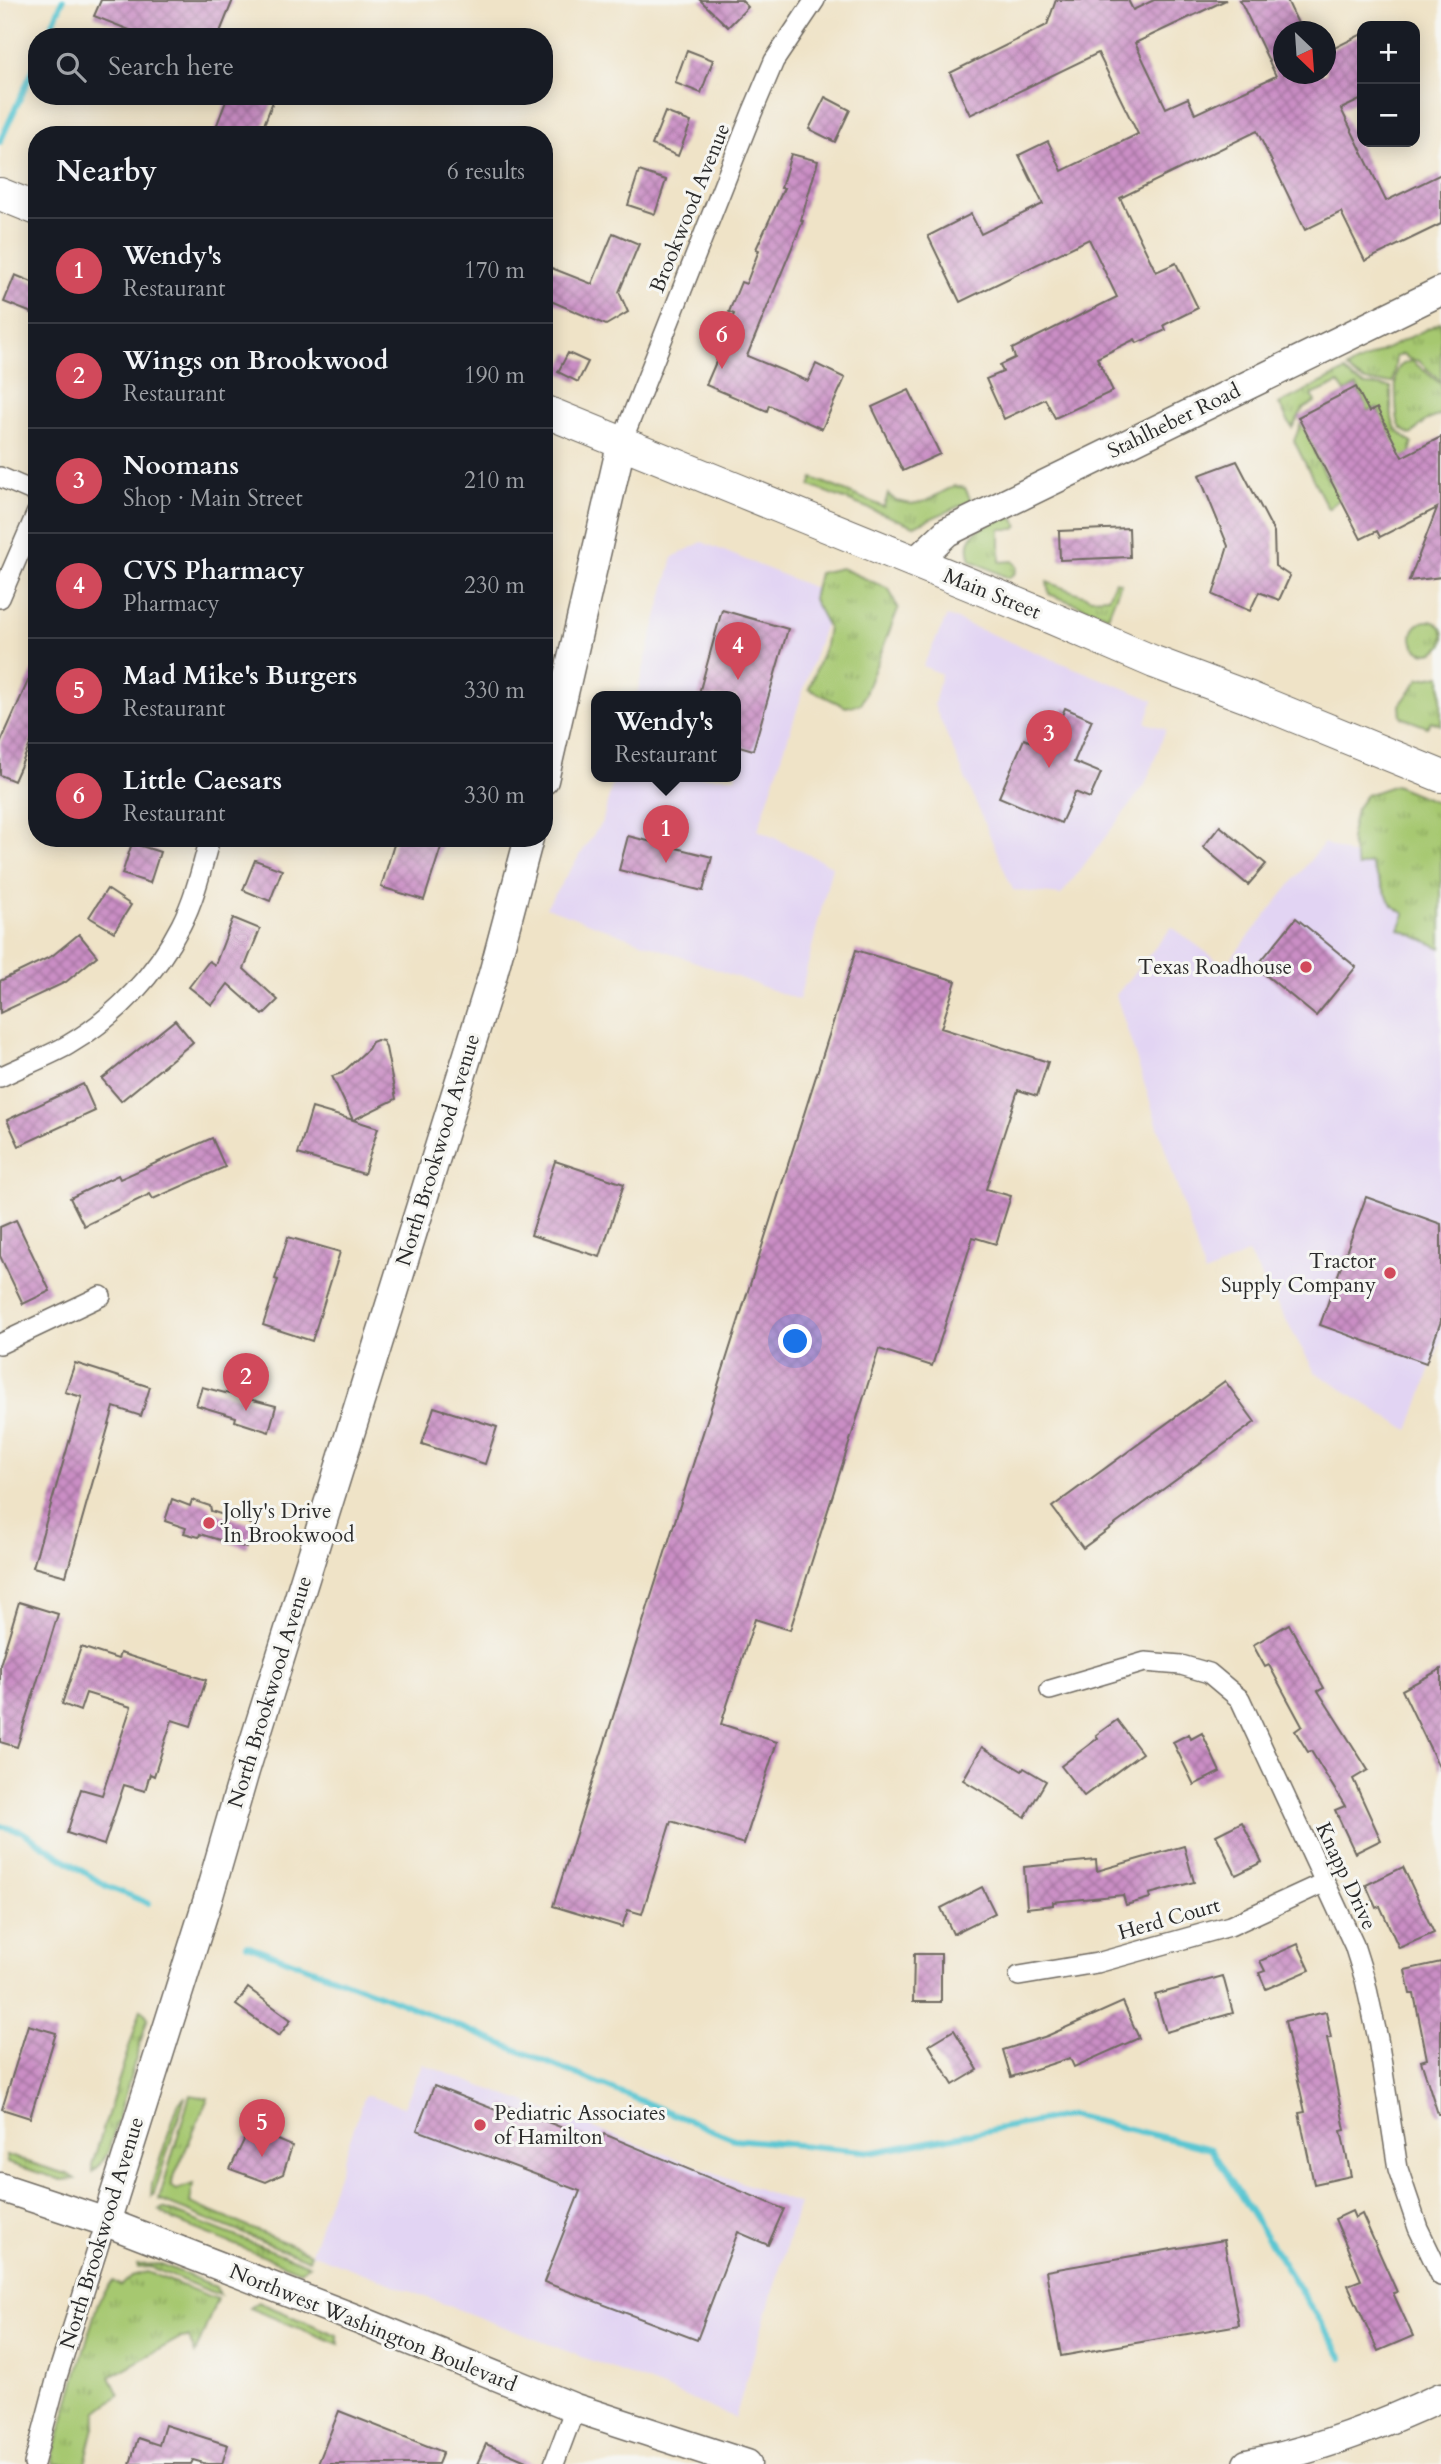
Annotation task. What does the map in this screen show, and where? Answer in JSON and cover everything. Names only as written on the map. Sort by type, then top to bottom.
[{"type":"main road","points":[[3,195],[28,205]]},
{"type":"main road","name":"Main Street","points":[[553,414],[1154,662],[1441,776]]},
{"type":"street","name":"Brookwood Avenue","points":[[622,441],[752,113],[775,61],[812,1]]},
{"type":"street","name":"Stahlheber Road","points":[[915,562],[947,532],[1441,291]]},
{"type":"street","points":[[553,741],[622,441]]},
{"type":"street","points":[[0,477],[28,489]]},
{"type":"street","points":[[0,598],[28,533]]},
{"type":"street","points":[[0,1077],[69,1045],[118,1009],[152,972],[181,925],[197,887],[208,847]]},
{"type":"street","name":"North Brookwood Avenue","points":[[34,2464],[57,2377],[489,986],[527,847]]},
{"type":"street","points":[[0,1344],[100,1296]]},
{"type":"street","name":"Knapp Drive","points":[[1050,1690],[1144,1662],[1181,1665],[1209,1674],[1240,1699],[1354,1945],[1378,2039],[1398,2169],[1418,2228],[1441,2276]]},
{"type":"street","name":"Herd Court","points":[[1019,1976],[1097,1963],[1230,1926],[1323,1883]]},
{"type":"street","name":"Northwest Washington Boulevard","points":[[0,2187],[106,2222],[359,2320],[575,2408],[739,2463]]},
{"type":"street","points":[[1247,2464],[1321,2444],[1398,2417],[1441,2397]]},
{"type":"street","points":[[554,2464],[575,2408]]},
{"type":"shaded area","points":[[702,542],[834,596],[758,830],[832,866],[799,1000],[546,907],[603,820],[613,782],[741,782],[741,691],[638,691],[673,557]]},
{"type":"shaded area","points":[[947,616],[1153,700],[1146,723],[1166,729],[1145,785],[1061,895],[1013,890],[934,705],[941,674],[923,666]]},
{"type":"shaded area","points":[[1324,843],[1441,894],[1441,1340],[1409,1431],[1315,1372],[1248,1253],[1205,1274],[1116,995],[1172,927],[1225,966]]},
{"type":"shaded area","points":[[422,2064],[799,2204],[735,2418],[311,2253],[365,2095],[404,2107]]},
{"type":"green space","points":[[1441,322],[1441,382],[1419,361],[1409,359],[1403,354],[1396,357],[1393,382],[1367,381],[1347,368]]},
{"type":"green space","points":[[1412,361],[1441,384],[1441,415],[1425,421],[1411,435],[1399,424],[1396,387],[1398,369]]},
{"type":"green space","points":[[1345,371],[1354,380],[1366,385],[1391,387],[1394,425],[1412,442],[1411,453],[1397,471],[1391,437],[1377,408],[1368,411],[1357,386],[1345,392],[1339,383],[1312,395],[1315,402],[1303,409],[1292,428],[1279,404]]},
{"type":"green space","points":[[1304,416],[1320,449],[1314,452],[1327,478],[1332,477],[1342,497],[1328,509],[1294,441]]},
{"type":"green space","points":[[813,478],[884,507],[888,494],[896,501],[912,504],[926,501],[954,486],[965,488],[971,501],[914,526],[810,486]]},
{"type":"green space","points":[[1007,517],[1013,518],[1018,526],[1015,529],[1000,529],[1000,562],[1013,561],[1017,567],[1015,573],[1008,578],[971,560],[969,550],[969,542],[977,531]]},
{"type":"green space","points":[[841,568],[889,589],[898,609],[861,704],[846,707],[809,689],[825,645],[828,627],[813,599],[819,573]]},
{"type":"green space","points":[[1115,581],[1121,583],[1108,616],[1049,594],[1047,582],[1091,598],[1108,597]]},
{"type":"green space","points":[[1428,621],[1442,630],[1442,644],[1439,648],[1428,653],[1417,648],[1412,637],[1417,626]]},
{"type":"green space","points":[[1441,675],[1441,725],[1431,721],[1427,727],[1401,717],[1400,705],[1419,679]]},
{"type":"green space","points":[[1395,785],[1441,804],[1441,948],[1399,929],[1405,914],[1392,905],[1370,863],[1358,867],[1350,839],[1356,809],[1366,795]]},
{"type":"green space","points":[[141,2009],[148,2017],[108,2152],[92,2172],[92,2165]]},
{"type":"green space","points":[[190,2095],[208,2098],[170,2186],[176,2190],[193,2184],[190,2203],[311,2253],[309,2260],[159,2200]]},
{"type":"green space","points":[[185,2097],[154,2194],[151,2196],[152,2184],[178,2104]]},
{"type":"green space","points":[[6,2155],[75,2179],[62,2180],[7,2163]]},
{"type":"green space","points":[[163,2208],[309,2265],[300,2271],[173,2220],[159,2210]]},
{"type":"green space","points":[[161,2264],[216,2287],[219,2295],[150,2267],[138,2268],[137,2265]]},
{"type":"green space","points":[[147,2272],[217,2299],[195,2354],[189,2337],[180,2338],[110,2377],[119,2395],[98,2411],[85,2464],[54,2464],[52,2460],[98,2302],[113,2281],[121,2286],[132,2276]]},
{"type":"green space","points":[[258,2302],[337,2335],[339,2344],[249,2308]]},
{"type":"building","points":[[101,0],[233,0],[222,28],[124,28],[94,16]]},
{"type":"building","points":[[700,0],[741,0],[748,7],[728,27]]},
{"type":"building","points":[[1056,0],[1128,0],[1133,10],[1154,0],[1226,0],[1135,43],[1166,108],[1188,98],[1195,114],[1273,77],[1273,84],[1336,84],[1336,47],[1357,36],[1357,101],[1341,109],[1357,147],[1360,147],[1386,201],[1441,174],[1441,224],[1365,261],[1341,212],[1305,230],[1257,131],[1120,198],[1156,272],[1176,263],[1198,308],[1164,325],[1166,330],[1137,343],[1135,339],[1097,358],[1113,391],[1055,418],[1045,399],[1004,419],[986,379],[1003,372],[1000,365],[1015,358],[1012,349],[1117,297],[1089,239],[960,302],[928,236],[971,214],[981,234],[1043,204],[1019,155],[1048,141],[1062,171],[1138,134],[1098,53],[970,115],[950,73],[1047,25]]},
{"type":"building","points":[[1240,0],[1287,0],[1297,21],[1273,21],[1273,70]]},
{"type":"building","points":[[687,50],[713,60],[701,93],[675,83]]},
{"type":"building","points":[[825,97],[850,110],[835,142],[809,129]]},
{"type":"building","points":[[225,105],[272,105],[263,126],[216,126]]},
{"type":"building","points":[[665,112],[691,122],[678,156],[652,145]]},
{"type":"building","points":[[791,154],[818,161],[801,220],[803,221],[747,356],[808,381],[816,364],[845,378],[822,429],[769,405],[767,411],[706,385],[732,325],[730,324],[734,314],[729,312],[741,282],[746,284],[759,250],[756,249],[784,188],[781,188]]},
{"type":"building","points":[[639,171],[666,180],[655,214],[628,205]]},
{"type":"building","points":[[613,233],[639,244],[619,292],[628,312],[606,325],[553,302],[553,269],[592,284]]},
{"type":"building","points":[[15,275],[28,280],[28,311],[4,302]]},
{"type":"building","points":[[568,353],[588,362],[578,382],[558,372]]},
{"type":"building","points":[[1356,387],[1369,412],[1377,408],[1402,457],[1441,437],[1441,577],[1409,581],[1437,508],[1380,537],[1377,531],[1361,539],[1298,417]]},
{"type":"building","points":[[909,390],[940,454],[903,471],[872,407]]},
{"type":"building","points":[[1237,461],[1274,532],[1275,566],[1290,576],[1279,600],[1259,592],[1250,611],[1213,595],[1228,546],[1199,475]]},
{"type":"building","points":[[1129,528],[1130,557],[1060,560],[1059,531]]},
{"type":"building","points":[[722,610],[788,629],[753,750],[741,746],[741,691],[700,691]]},
{"type":"building","points":[[28,681],[28,749],[14,781],[0,775],[0,744]]},
{"type":"building","points":[[1065,708],[1092,720],[1074,762],[1101,773],[1090,798],[1075,792],[1061,823],[999,797],[1024,739],[1048,749]]},
{"type":"building","points":[[1220,826],[1266,864],[1248,885],[1203,847]]},
{"type":"building","points":[[628,836],[712,857],[703,891],[619,870]]},
{"type":"building","points":[[131,847],[144,847],[160,852],[150,883],[122,874]]},
{"type":"building","points":[[393,847],[441,847],[424,900],[381,887]]},
{"type":"building","points":[[255,860],[282,870],[270,901],[243,890]]},
{"type":"building","points":[[107,889],[131,905],[114,932],[89,917]]},
{"type":"building","points":[[233,918],[260,929],[244,969],[278,1000],[263,1015],[228,984],[212,1005],[189,987],[209,961],[215,965]]},
{"type":"building","name":"Texas Roadhouse","points":[[1296,918],[1356,967],[1316,1016],[1256,967]]},
{"type":"building","points":[[79,934],[97,956],[66,982],[0,1013],[0,981],[52,956]]},
{"type":"building","points":[[856,950],[956,981],[941,1028],[1048,1062],[1037,1096],[1018,1090],[986,1189],[1011,1196],[996,1244],[973,1237],[932,1366],[879,1349],[790,1630],[755,1619],[721,1724],[777,1742],[744,1844],[671,1821],[642,1914],[628,1910],[622,1927],[553,1906]]},
{"type":"building","points":[[175,1020],[193,1042],[121,1101],[102,1079]]},
{"type":"building","points":[[383,1041],[396,1099],[353,1120],[332,1076],[342,1073],[372,1042]]},
{"type":"building","points":[[83,1084],[95,1111],[19,1146],[7,1120]]},
{"type":"building","points":[[312,1108],[378,1128],[364,1174],[298,1154]]},
{"type":"building","points":[[212,1138],[225,1167],[153,1199],[150,1194],[84,1226],[70,1198],[118,1175],[120,1179]]},
{"type":"building","points":[[555,1161],[624,1184],[600,1257],[531,1235]]},
{"type":"building","name":"Tractor Supply Company","points":[[1366,1197],[1441,1224],[1441,1321],[1426,1363],[1320,1325]]},
{"type":"building","points":[[16,1220],[50,1291],[23,1304],[0,1256],[0,1227]]},
{"type":"building","points":[[288,1237],[340,1252],[312,1341],[263,1325],[278,1280],[275,1279]]},
{"type":"building","points":[[75,1363],[150,1387],[141,1416],[114,1407],[66,1576],[33,1567],[82,1397],[65,1392]]},
{"type":"building","points":[[1225,1381],[1255,1422],[1083,1548],[1052,1507]]},
{"type":"building","points":[[202,1387],[276,1406],[269,1432],[235,1421],[236,1417],[196,1405]]},
{"type":"building","points":[[434,1407],[497,1427],[485,1464],[422,1444]]},
{"type":"building","name":"Jolly's Drive In Brookwood","points":[[172,1499],[190,1506],[192,1500],[210,1506],[211,1511],[254,1525],[246,1548],[200,1534],[199,1537],[184,1533],[186,1528],[165,1521]]},
{"type":"building","points":[[19,1602],[58,1614],[17,1747],[0,1742],[0,1665]]},
{"type":"building","points":[[1289,1624],[1324,1688],[1318,1691],[1368,1770],[1353,1779],[1381,1840],[1355,1853],[1335,1810],[1345,1806],[1311,1751],[1308,1752],[1295,1731],[1302,1726],[1269,1665],[1265,1667],[1253,1645]]},
{"type":"building","points":[[81,1647],[118,1659],[120,1653],[206,1680],[191,1726],[172,1720],[154,1776],[150,1774],[145,1791],[124,1785],[104,1845],[67,1833],[81,1789],[102,1795],[131,1707],[86,1693],[80,1711],[62,1704]]},
{"type":"building","points":[[1441,1669],[1441,1771],[1402,1690]]},
{"type":"building","points":[[1117,1720],[1142,1753],[1084,1796],[1061,1766]]},
{"type":"building","points":[[1202,1733],[1220,1772],[1194,1785],[1173,1742],[1189,1734],[1191,1739]]},
{"type":"building","points":[[982,1747],[1022,1771],[1024,1768],[1046,1781],[1025,1817],[963,1780]]},
{"type":"building","points":[[1242,1822],[1262,1862],[1236,1875],[1216,1835]]},
{"type":"building","points":[[1184,1846],[1194,1882],[1149,1894],[1150,1898],[1126,1905],[1123,1895],[1053,1902],[1053,1905],[1027,1908],[1024,1867],[1096,1860],[1097,1871]]},
{"type":"building","points":[[1403,1867],[1434,1933],[1399,1948],[1380,1906],[1376,1908],[1366,1885]]},
{"type":"building","points":[[982,1887],[995,1913],[953,1934],[941,1908]]},
{"type":"building","points":[[1298,1944],[1310,1970],[1266,1989],[1259,1973],[1265,1971],[1260,1961]]},
{"type":"building","points":[[914,1954],[941,1954],[941,2002],[913,2002]]},
{"type":"building","points":[[1441,1962],[1441,2114],[1438,2114],[1421,2061],[1427,2059],[1414,1994],[1410,1994],[1405,1970]]},
{"type":"building","points":[[1223,1976],[1233,2013],[1166,2032],[1155,1995]]},
{"type":"building","points":[[248,1988],[291,2020],[279,2036],[236,2005]]},
{"type":"building","points":[[1123,2002],[1139,2038],[1074,2067],[1070,2058],[1011,2077],[1003,2050],[1047,2036]]},
{"type":"building","points":[[1326,2012],[1331,2038],[1327,2038],[1345,2130],[1341,2131],[1351,2176],[1314,2184],[1299,2113],[1305,2112],[1285,2021]]},
{"type":"building","points":[[28,2025],[56,2033],[30,2118],[2,2109]]},
{"type":"building","points":[[954,2030],[978,2070],[953,2085],[929,2045]]},
{"type":"building","points":[[434,2086],[501,2112],[504,2105],[601,2143],[604,2134],[784,2209],[768,2245],[738,2232],[697,2340],[544,2282],[580,2191],[417,2130]]},
{"type":"building","points":[[262,2133],[292,2146],[283,2174],[266,2182],[230,2169],[245,2138]]},
{"type":"building","points":[[1352,2211],[1355,2218],[1362,2214],[1397,2292],[1393,2293],[1413,2336],[1378,2351],[1348,2285],[1361,2280],[1335,2219]]},
{"type":"building","points":[[1224,2240],[1239,2325],[1061,2356],[1046,2271]]},
{"type":"building","points":[[339,2411],[443,2452],[438,2464],[318,2464]]},
{"type":"building","points":[[165,2425],[228,2445],[222,2464],[193,2460],[191,2464],[130,2464],[138,2438],[159,2445]]},
{"type":"building","points":[[486,2444],[533,2464],[477,2464]]},
{"type":"waterway","points":[[51,28],[63,0]]},
{"type":"waterway","points":[[0,142],[28,81]]},
{"type":"waterway","points":[[0,1826],[21,1831],[106,1886],[148,1903]]},
{"type":"waterway","points":[[247,1945],[390,1998],[734,2139],[874,2152],[1071,2115],[1211,2149],[1343,2358]]},
{"type":"place","name":"Little Caesars","points":[[722,369]]},
{"type":"place","name":"CVS Pharmacy","points":[[738,680]]},
{"type":"place","name":"Noomans","points":[[1049,768]]},
{"type":"place","name":"Wendy's","points":[[666,863]]},
{"type":"place","name":"Texas Roadhouse","points":[[1306,967]]},
{"type":"place","name":"Tractor Supply Company","points":[[1390,1273]]},
{"type":"place","name":"Wings on Brookwood","points":[[246,1411]]},
{"type":"place","name":"Jolly's Drive In Brookwood","points":[[209,1523]]},
{"type":"place","name":"Pediatric Associates of Hamilton","points":[[480,2125]]},
{"type":"place","name":"Mad Mike's Burgers","points":[[262,2157]]}]
